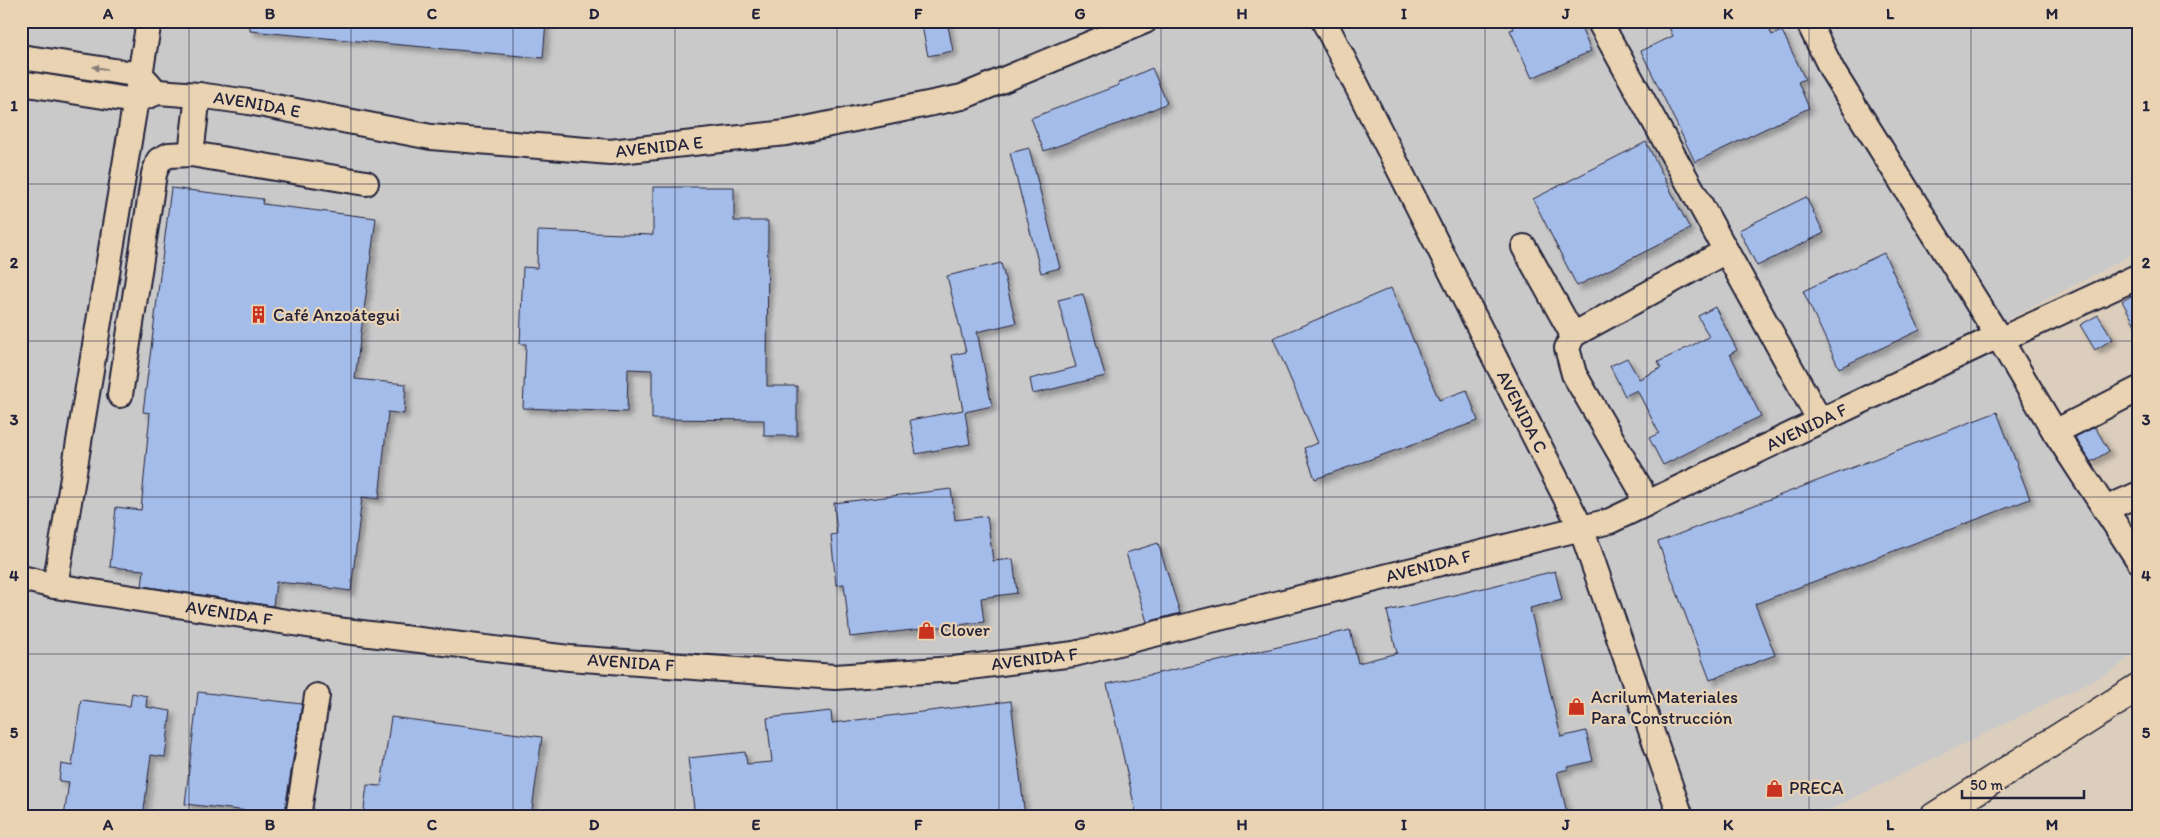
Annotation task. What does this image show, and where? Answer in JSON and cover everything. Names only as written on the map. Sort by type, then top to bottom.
[{"type":"main road","points":[[1934,817],[2136,694]]},
{"type":"street","points":[[55,586],[149,21]]},
{"type":"street","name":"AVENIDA E","points":[[135,101],[158,92],[198,96],[249,102],[432,137],[610,152],[786,133],[962,98],[1145,21]]},
{"type":"street","name":"AVENIDA C","points":[[1324,21],[1581,528],[1680,817]]},
{"type":"street","points":[[1598,21],[1820,420]]},
{"type":"street","points":[[1808,21],[1833,72],[1999,338],[2055,432],[2139,561]]},
{"type":"street","points":[[21,57],[141,74],[158,92]]},
{"type":"street","points":[[21,83],[135,101]]},
{"type":"street","points":[[191,154],[198,96]]},
{"type":"street","points":[[120,395],[154,174],[159,160],[169,154],[191,154],[366,184]]},
{"type":"street","points":[[1524,247],[1573,335]]},
{"type":"street","points":[[1643,504],[1640,488],[1574,374],[1567,348],[1573,335],[1726,251]]},
{"type":"street","name":"AVENIDA F","points":[[21,578],[55,586],[345,631],[569,658],[835,677],[954,669],[1074,654],[1610,521],[1820,420],[2139,276]]},
{"type":"street","points":[[2055,432],[2139,388]]},
{"type":"street","points":[[2105,509],[2139,494]]},
{"type":"street","points":[[298,817],[317,696]]},
{"type":"shaded area","points":[[21,21],[2139,21],[2139,251],[1986,331],[2139,563],[2139,649],[2114,670],[1815,817],[21,817]]},
{"type":"building","points":[[250,21],[546,21],[543,58],[250,31]]},
{"type":"building","points":[[921,21],[947,21],[953,51],[928,56]]},
{"type":"building","points":[[1510,21],[1578,21],[1591,51],[1532,78],[1510,30],[1514,29]]},
{"type":"building","points":[[1666,21],[1765,21],[1772,35],[1782,31],[1805,79],[1798,82],[1809,108],[1695,162],[1641,51],[1673,36]]},
{"type":"building","points":[[1152,68],[1167,103],[1134,118],[1044,151],[1031,118],[1119,85],[1118,83]]},
{"type":"building","points":[[1646,142],[1690,229],[1577,286],[1533,199]]},
{"type":"building","points":[[1029,148],[1060,268],[1041,273],[1010,153]]},
{"type":"building","points":[[653,187],[734,187],[734,221],[768,221],[767,386],[797,386],[797,436],[764,436],[764,420],[652,419],[652,370],[628,369],[627,412],[523,408],[526,344],[520,344],[523,267],[537,268],[538,231],[653,235]]},
{"type":"building","points":[[171,188],[263,199],[262,204],[376,218],[355,379],[406,384],[404,414],[388,412],[379,499],[362,497],[351,591],[276,582],[273,606],[142,586],[144,570],[110,567],[116,507],[141,510],[150,413],[143,412]]},
{"type":"building","points":[[1806,197],[1824,233],[1757,266],[1739,230]]},
{"type":"building","points":[[1884,253],[1920,330],[1839,368],[1803,291]]},
{"type":"building","points":[[1001,263],[1016,323],[977,332],[992,406],[965,412],[970,444],[916,454],[910,420],[963,410],[952,355],[966,352],[947,276]]},
{"type":"building","points":[[1391,288],[1439,400],[1467,390],[1478,421],[1315,479],[1304,448],[1318,443],[1273,338]]},
{"type":"building","points":[[2139,292],[2139,332],[2122,301]]},
{"type":"building","points":[[1083,294],[1105,376],[1033,394],[1030,379],[1076,367],[1058,300]]},
{"type":"building","points":[[1715,307],[1737,350],[1730,354],[1761,416],[1663,465],[1649,438],[1659,433],[1637,390],[1625,396],[1610,366],[1627,358],[1639,379],[1661,368],[1658,362],[1709,337],[1698,316]]},
{"type":"building","points":[[2098,315],[2113,339],[2095,350],[2080,325]]},
{"type":"building","points":[[1997,412],[2030,499],[1755,604],[1775,655],[1710,680],[1658,542]]},
{"type":"building","points":[[2095,427],[2109,451],[2091,462],[2075,437]]},
{"type":"building","points":[[951,489],[955,520],[987,516],[993,561],[1013,559],[1017,593],[981,598],[984,622],[850,637],[844,584],[836,585],[831,535],[837,534],[834,503]]},
{"type":"building","points":[[1158,543],[1180,613],[1147,622],[1126,553]]},
{"type":"building","points":[[1555,571],[1562,600],[1530,608],[1561,737],[1586,731],[1593,761],[1568,767],[1569,769],[1557,772],[1568,817],[1137,817],[1107,684],[1210,663],[1350,630],[1358,663],[1397,653],[1387,611]]},
{"type":"building","points":[[198,692],[302,704],[284,815],[185,804]]},
{"type":"building","points":[[132,693],[147,696],[146,707],[171,711],[165,757],[151,755],[143,817],[64,817],[69,782],[59,781],[61,764],[72,766],[81,700],[130,706]]},
{"type":"building","points":[[1011,701],[1025,817],[695,817],[688,758],[745,752],[747,764],[772,762],[767,718],[831,711],[832,723]]},
{"type":"building","points":[[391,717],[542,737],[531,817],[363,817],[367,785],[381,786]]},
{"type":"place","name":"Café Anzoátegui","points":[[259,315]]},
{"type":"place","name":"Clover","points":[[926,630]]},
{"type":"place","name":"Acrilum Materiales Para Construcción","points":[[1577,707]]},
{"type":"place","name":"PRECA","points":[[1775,788]]}]
